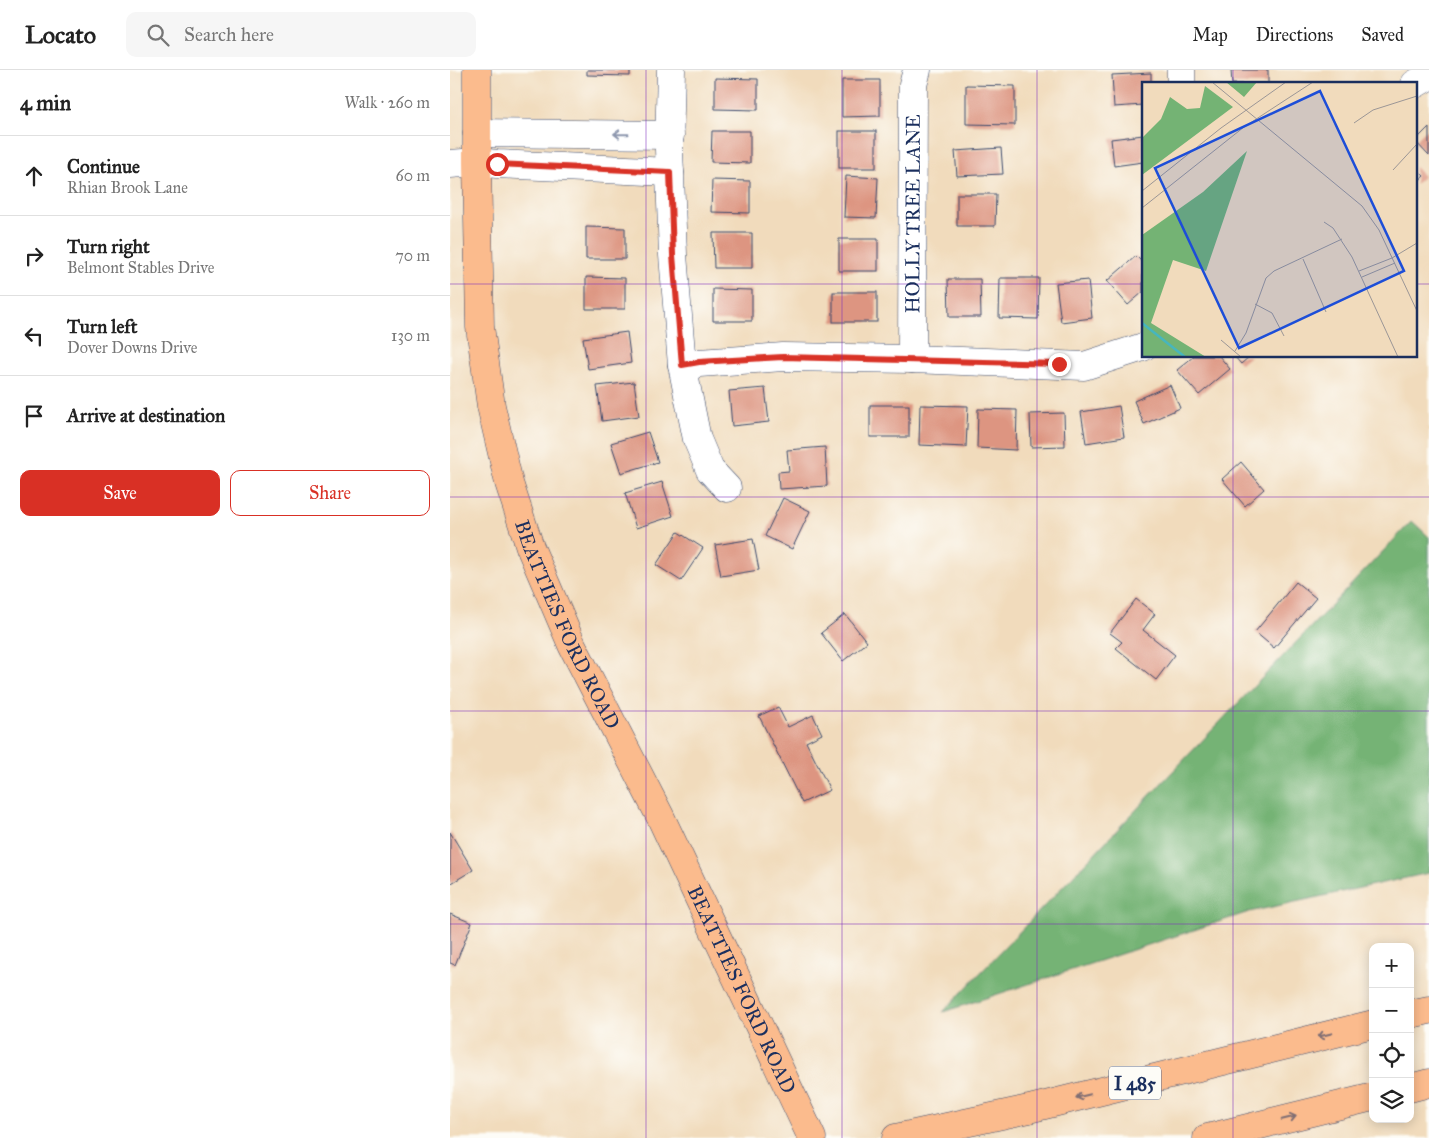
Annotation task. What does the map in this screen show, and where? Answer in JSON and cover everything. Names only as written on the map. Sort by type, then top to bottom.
[{"type":"main road","name":"BEATTIES FORD ROAD","points":[[477,70],[480,327],[491,406],[509,483],[530,547],[572,645],[660,816],[812,1138]]},
{"type":"main road","points":[[1414,1013],[1429,1010]]},
{"type":"main road","name":"I 485","points":[[896,1138],[1029,1109],[1369,1025]]},
{"type":"main road","points":[[1414,1087],[1429,1083]]},
{"type":"main road","points":[[1207,1138],[1369,1098]]},
{"type":"street","points":[[670,70],[670,172],[673,255],[682,365],[696,439],[710,470],[727,488]]},
{"type":"street","name":"HOLLY TREE LANE","points":[[912,360],[913,85],[917,70]]},
{"type":"street","points":[[1416,83],[1429,76]]},
{"type":"street","points":[[477,132],[670,135]]},
{"type":"street","points":[[450,164],[477,162],[670,172]]},
{"type":"street","points":[[682,365],[699,362],[783,357],[1084,366],[1142,347]]},
{"type":"green space","points":[[1412,521],[1429,537],[1429,873],[1249,912],[943,1012]]},
{"type":"building","points":[[587,70],[630,70],[630,76],[587,75]]},
{"type":"building","points":[[1231,70],[1268,70],[1268,82],[1232,82]]},
{"type":"building","points":[[1151,73],[1151,82],[1142,82],[1142,105],[1114,107],[1112,75]]},
{"type":"building","points":[[715,78],[758,79],[758,110],[715,109]]},
{"type":"building","points":[[842,80],[880,80],[880,116],[842,117]]},
{"type":"building","points":[[966,85],[1015,86],[1015,125],[966,124]]},
{"type":"building","points":[[1429,127],[1429,156],[1416,142]]},
{"type":"building","points":[[712,131],[750,131],[750,163],[711,162]]},
{"type":"building","points":[[839,131],[876,131],[876,168],[839,168]]},
{"type":"building","points":[[1142,135],[1142,162],[1114,166],[1111,139]]},
{"type":"building","points":[[1001,148],[1003,174],[957,176],[955,151]]},
{"type":"building","points":[[1416,168],[1424,176],[1416,183]]},
{"type":"building","points":[[846,176],[878,178],[876,218],[844,217]]},
{"type":"building","points":[[712,180],[750,181],[750,213],[711,212]]},
{"type":"building","points":[[957,194],[996,194],[995,226],[957,226]]},
{"type":"building","points":[[586,227],[625,228],[625,259],[586,259]]},
{"type":"building","points":[[713,233],[752,233],[752,268],[714,268]]},
{"type":"building","points":[[839,239],[878,239],[878,271],[839,271]]},
{"type":"building","points":[[1136,256],[1142,262],[1142,293],[1128,305],[1107,281]]},
{"type":"building","points":[[586,277],[625,278],[625,309],[586,309]]},
{"type":"building","points":[[1000,278],[1039,278],[1038,319],[999,318]]},
{"type":"building","points":[[948,279],[980,279],[981,317],[949,317]]},
{"type":"building","points":[[1088,280],[1092,318],[1061,322],[1056,283]]},
{"type":"building","points":[[713,289],[752,290],[752,321],[713,321]]},
{"type":"building","points":[[833,292],[877,292],[877,322],[833,322]]},
{"type":"building","points":[[627,332],[631,363],[588,369],[583,338]]},
{"type":"building","points":[[1192,358],[1221,358],[1230,369],[1199,395],[1177,370]]},
{"type":"building","points":[[1236,358],[1248,358],[1241,364]]},
{"type":"building","points":[[634,382],[639,416],[602,421],[597,386]]},
{"type":"building","points":[[1170,385],[1180,408],[1144,424],[1134,401]]},
{"type":"building","points":[[765,388],[769,422],[732,426],[729,391]]},
{"type":"building","points":[[870,405],[909,405],[909,437],[870,437]]},
{"type":"building","points":[[920,405],[968,406],[966,447],[919,445]]},
{"type":"building","points":[[1119,406],[1124,437],[1086,443],[1081,412]]},
{"type":"building","points":[[978,409],[1017,410],[1016,450],[977,448]]},
{"type":"building","points":[[1064,413],[1065,446],[1031,447],[1030,414]]},
{"type":"building","points":[[648,432],[658,462],[621,473],[611,443]]},
{"type":"building","points":[[825,447],[827,486],[779,489],[778,472],[789,471],[787,450]]},
{"type":"building","points":[[1241,462],[1264,489],[1245,506],[1222,479]]},
{"type":"building","points":[[662,482],[673,516],[636,528],[625,493]]},
{"type":"building","points":[[783,498],[810,511],[792,549],[765,536]]},
{"type":"building","points":[[678,532],[703,548],[681,581],[656,565]]},
{"type":"building","points":[[753,539],[759,570],[721,576],[715,545]]},
{"type":"building","points":[[1296,582],[1316,598],[1274,648],[1255,632]]},
{"type":"building","points":[[1136,599],[1155,614],[1143,630],[1175,655],[1156,680],[1116,648],[1122,642],[1110,633]]},
{"type":"building","points":[[845,614],[867,642],[843,661],[821,633]]},
{"type":"building","points":[[778,707],[788,727],[813,715],[822,734],[806,742],[830,790],[802,803],[759,716]]},
{"type":"building","points":[[450,832],[473,870],[450,884]]},
{"type":"building","points":[[450,914],[472,923],[455,965],[450,963]]},
{"type":"route","points":[[497,164],[670,172],[673,255],[682,365],[699,362],[783,357],[1059,364]]}]
